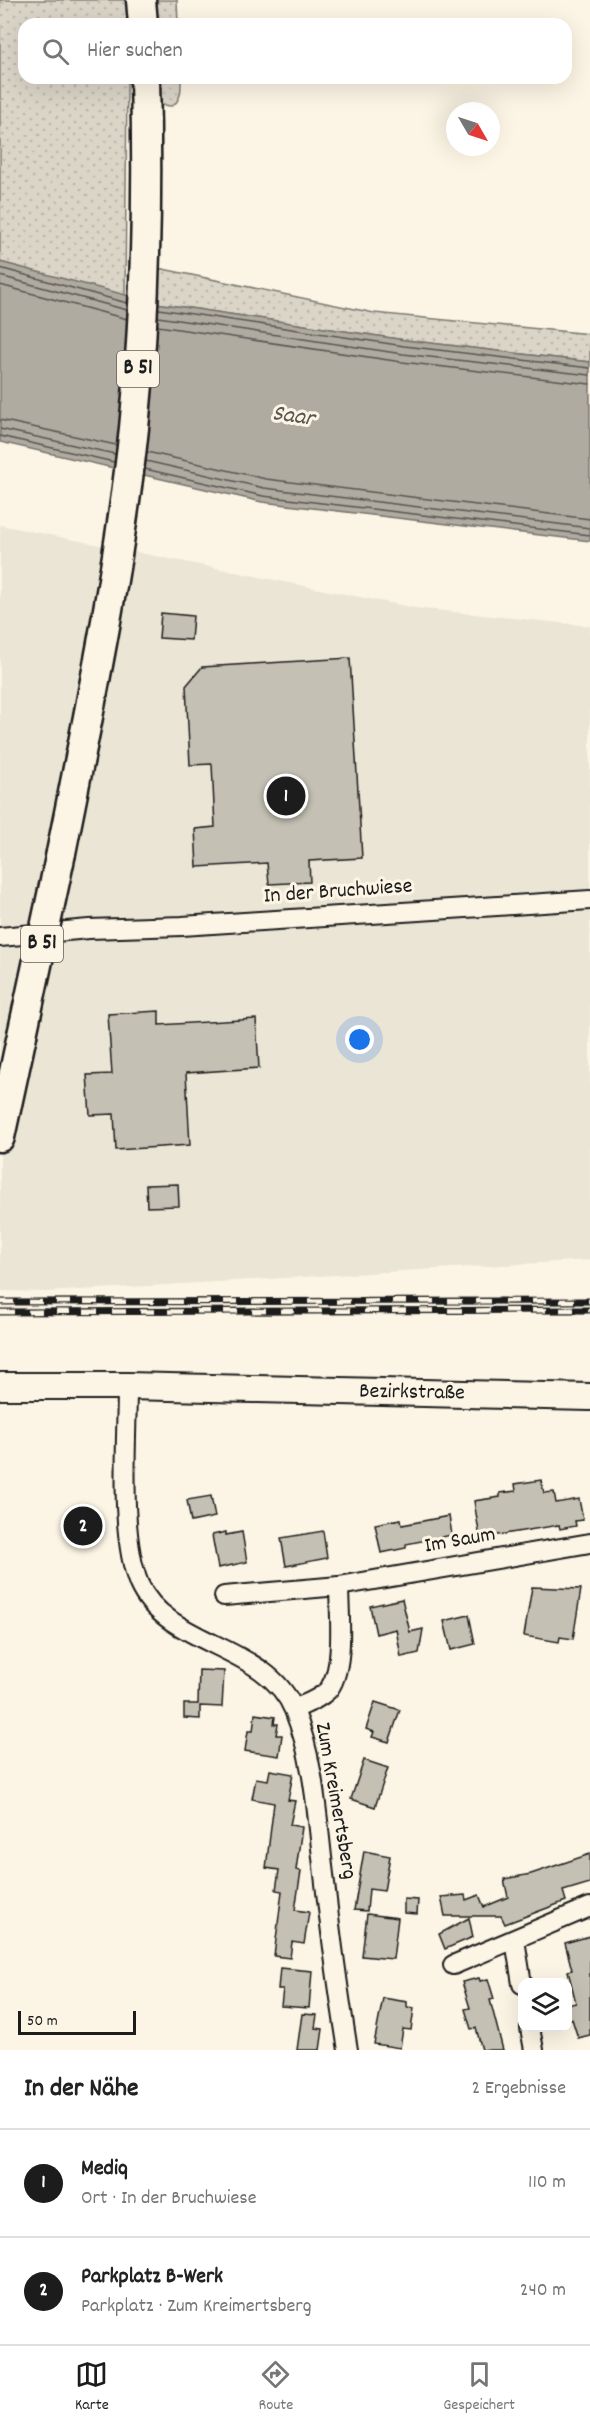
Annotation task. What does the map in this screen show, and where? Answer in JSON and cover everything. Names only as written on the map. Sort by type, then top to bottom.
[{"type":"main road","points":[[141,0],[142,18]]},
{"type":"main road","name":"B 51","points":[[0,1137],[61,853],[121,534],[134,426],[146,218],[145,84]]},
{"type":"street","name":"In der Bruchwiese","points":[[0,937],[89,929],[183,926],[590,900]]},
{"type":"street","name":"Bezirkstraße","points":[[0,1386],[127,1386],[590,1397]]},
{"type":"street","name":"Zum Kreimertsberg","points":[[127,1386],[128,1524],[132,1565],[140,1586],[152,1603],[171,1620],[237,1655],[264,1674],[280,1689],[294,1709],[306,1752],[315,1804],[335,1968],[348,2050]]},
{"type":"street","name":"Im Saum","points":[[224,1596],[339,1586],[590,1543]]},
{"type":"street","points":[[294,1709],[322,1695],[334,1679],[339,1645],[339,1586]]},
{"type":"street","points":[[453,1965],[590,1907]]},
{"type":"street","points":[[515,1940],[521,1978]]},
{"type":"street","points":[[531,2032],[534,2050]]},
{"type":"shaded area","points":[[0,0],[177,0],[178,18],[18,18],[18,84],[127,84],[125,296],[0,262]]},
{"type":"shaded area","points":[[159,84],[181,84],[179,97],[172,106],[160,105]]},
{"type":"shaded area","points":[[158,268],[374,313],[590,334],[590,362],[405,340],[156,303]]},
{"type":"shaded area","points":[[0,525],[415,608],[590,626],[590,1260],[46,1292],[0,1291]]},
{"type":"water","name":"Saar","points":[[0,262],[156,303],[405,340],[590,362],[590,541],[262,502],[0,442]]},
{"type":"building","points":[[161,613],[193,616],[191,640],[159,638]]},
{"type":"building","points":[[350,658],[362,858],[309,861],[310,882],[269,884],[267,863],[197,867],[195,829],[215,827],[212,764],[190,765],[186,686],[202,667]]},
{"type":"building","points":[[159,1011],[159,1025],[256,1019],[259,1068],[186,1073],[190,1145],[116,1150],[114,1114],[90,1115],[87,1075],[112,1074],[108,1014]]},
{"type":"building","points":[[178,1184],[179,1206],[147,1207],[146,1185]]},
{"type":"building","points":[[541,1480],[544,1493],[554,1492],[556,1503],[579,1499],[583,1520],[575,1521],[576,1526],[560,1529],[559,1525],[480,1538],[474,1501],[500,1497],[500,1493],[516,1491],[515,1484]]},
{"type":"building","points":[[211,1496],[215,1517],[191,1522],[187,1500]]},
{"type":"building","points":[[449,1516],[452,1535],[406,1544],[406,1548],[381,1553],[375,1524],[401,1519],[402,1525]]},
{"type":"building","points":[[323,1531],[327,1558],[286,1566],[281,1538]]},
{"type":"building","points":[[226,1532],[226,1535],[242,1532],[247,1562],[218,1568],[212,1535]]},
{"type":"building","points":[[532,1587],[581,1589],[573,1639],[560,1637],[559,1642],[524,1636]]},
{"type":"building","points":[[402,1599],[410,1632],[423,1629],[419,1653],[401,1657],[396,1629],[376,1634],[370,1606]]},
{"type":"building","points":[[469,1615],[475,1644],[451,1650],[444,1621]]},
{"type":"building","points":[[199,1670],[224,1671],[222,1707],[200,1706],[200,1719],[184,1718],[184,1704],[198,1704]]},
{"type":"building","points":[[375,1702],[400,1710],[389,1742],[372,1737],[374,1732],[366,1729]]},
{"type":"building","points":[[255,1714],[275,1717],[274,1724],[278,1724],[276,1735],[282,1735],[279,1756],[245,1751],[248,1731],[253,1731]]},
{"type":"building","points":[[364,1760],[388,1768],[375,1807],[351,1799]]},
{"type":"building","points":[[270,1770],[293,1774],[288,1800],[295,1801],[290,1825],[302,1827],[296,1870],[301,1871],[295,1910],[309,1912],[304,1944],[292,1942],[290,1958],[274,1956],[282,1891],[276,1890],[279,1870],[266,1868],[274,1803],[252,1799],[256,1778],[268,1780]]},
{"type":"building","points":[[364,1851],[390,1856],[384,1891],[369,1889],[367,1911],[354,1910]]},
{"type":"building","points":[[590,1854],[590,1883],[563,1891],[566,1901],[505,1924],[501,1916],[445,1916],[441,1897],[465,1895],[466,1900],[479,1895],[484,1907],[508,1897],[504,1879],[531,1874]]},
{"type":"building","points":[[404,1899],[418,1900],[417,1914],[404,1913]]},
{"type":"building","points":[[367,1914],[398,1918],[393,1959],[362,1956]]},
{"type":"building","points":[[469,1918],[473,1937],[445,1949],[439,1934]]},
{"type":"building","points":[[590,1936],[590,2035],[578,2038],[572,2019],[572,2004],[576,2003],[572,1978],[570,1978],[568,1971],[572,1970],[565,1943]]},
{"type":"building","points":[[280,1968],[312,1971],[309,2008],[281,2006],[283,1989],[278,1989]]},
{"type":"building","points":[[479,1978],[480,1981],[488,1979],[494,1999],[490,2000],[503,2050],[482,2050],[476,2028],[471,2029],[465,2009],[470,2008],[462,1982]]},
{"type":"building","points":[[383,1998],[407,2002],[407,2007],[414,2008],[411,2030],[403,2029],[400,2048],[374,2044]]},
{"type":"building","points":[[302,2014],[317,2015],[315,2028],[323,2029],[320,2050],[297,2050]]},
{"type":"railway","points":[[0,1302],[590,1301]]},
{"type":"railway","points":[[0,1312],[590,1310]]},
{"type":"place","name":"Mediq","points":[[286,796]]},
{"type":"place","name":"Parkplatz B-Werk","points":[[83,1526]]}]
